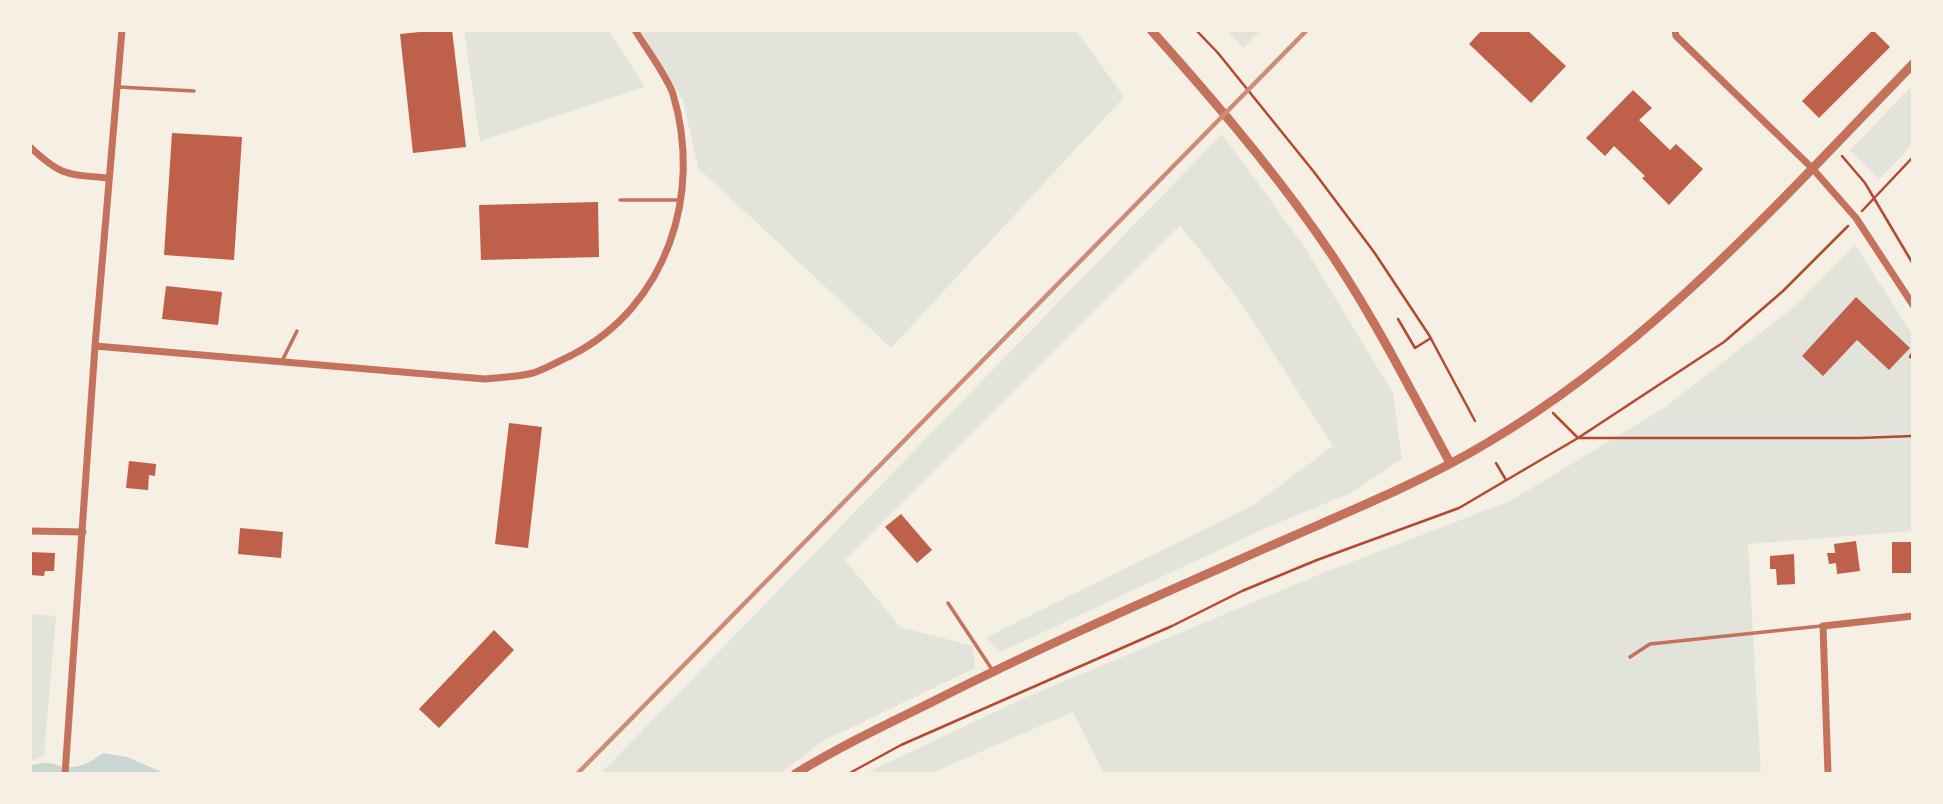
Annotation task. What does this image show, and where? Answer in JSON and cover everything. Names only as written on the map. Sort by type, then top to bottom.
[{"type":"street","points":[[65,774],[95,346],[122,30]]},
{"type":"street","points":[[95,346],[485,379],[533,373],[598,340],[653,282],[664,259],[681,200],[682,141],[672,92],[635,30]]},
{"type":"street","points":[[1151,30],[1229,118],[1317,233],[1382,336],[1450,463]]},
{"type":"street","points":[[1675,30],[1676,36],[1812,168],[1856,218],[1913,305]]},
{"type":"street","points":[[795,774],[834,751],[993,671],[1408,487],[1486,444],[1546,405],[1668,310],[1913,64]]},
{"type":"street","points":[[30,147],[50,166],[66,174],[109,178]]},
{"type":"street","points":[[30,531],[83,533]]},
{"type":"street","points":[[1828,774],[1823,626],[1913,616]]},
{"type":"lane","points":[[117,87],[194,91]]},
{"type":"lane","points":[[620,201],[681,200]]},
{"type":"lane","points":[[281,363],[297,331]]},
{"type":"lane","points":[[948,603],[993,671]]},
{"type":"lane","points":[[1630,657],[1650,644],[1823,626]]},
{"type":"path","points":[[1196,30],[1218,53],[1314,172],[1374,251],[1431,338],[1475,421]]},
{"type":"path","points":[[1833,146],[1865,183],[1913,264]]},
{"type":"path","points":[[848,774],[901,746],[1172,626],[1242,591],[1317,560],[1460,508],[1578,438],[1724,342],[1783,291],[1913,157]]},
{"type":"path","points":[[1398,319],[1415,348],[1431,338]]},
{"type":"path","points":[[1910,357],[1913,352]]},
{"type":"path","points":[[1546,405],[1578,438],[1913,436]]},
{"type":"path","points":[[1496,463],[1506,480]]},
{"type":"shaded area","points":[[464,30],[609,30],[645,87],[480,141]]},
{"type":"shaded area","points":[[640,30],[1076,30],[1124,97],[891,348],[698,168],[683,100]]},
{"type":"shaded area","points":[[1226,30],[1261,30],[1243,48]]},
{"type":"shaded area","points":[[1913,85],[1913,144],[1879,179],[1850,150]]},
{"type":"shaded area","points":[[1222,134],[1303,245],[1393,393],[1402,459],[1351,493],[1270,526],[1001,652],[985,638],[1257,503],[1333,446],[1239,300],[1180,225],[845,560],[900,627],[973,646],[975,668],[823,741],[779,774],[600,774]]},
{"type":"shaded area","points":[[1855,245],[1913,335],[1913,531],[1748,544],[1761,774],[1104,774],[1073,712],[929,774],[864,774],[1024,698],[1323,573],[1512,500],[1664,408],[1795,306]]},
{"type":"shaded area","points":[[30,614],[56,616],[44,756],[30,761]]},
{"type":"shaded area","points":[[103,753],[127,757],[166,774],[30,774],[30,766],[48,763],[75,767],[88,763]]},
{"type":"building","points":[[452,30],[466,147],[413,153],[400,34]]},
{"type":"building","points":[[1482,30],[1527,30],[1566,66],[1531,103],[1469,44]]},
{"type":"building","points":[[1873,30],[1890,47],[1819,118],[1802,101]]},
{"type":"building","points":[[1633,90],[1652,108],[1639,120],[1670,150],[1676,144],[1703,169],[1669,205],[1642,178],[1645,176],[1614,146],[1605,156],[1586,138]]},
{"type":"building","points":[[172,133],[242,137],[234,260],[164,255]]},
{"type":"building","points":[[598,202],[599,257],[481,260],[479,205]]},
{"type":"building","points":[[166,286],[222,292],[218,325],[162,319]]},
{"type":"building","points":[[1856,297],[1910,348],[1889,370],[1857,340],[1823,376],[1802,356]]},
{"type":"building","points":[[509,423],[542,427],[528,548],[495,544]]},
{"type":"building","points":[[129,461],[156,464],[155,476],[149,475],[148,490],[126,488]]},
{"type":"building","points":[[901,514],[932,550],[917,563],[885,527]]},
{"type":"building","points":[[240,528],[283,532],[281,558],[238,554]]},
{"type":"building","points":[[1856,541],[1860,571],[1837,574],[1836,563],[1829,564],[1827,553],[1835,553],[1834,544]]},
{"type":"building","points":[[1892,542],[1913,542],[1913,573],[1892,573]]},
{"type":"building","points":[[30,552],[55,553],[54,571],[45,571],[44,576],[30,575]]},
{"type":"building","points":[[1794,554],[1795,584],[1777,585],[1776,569],[1770,569],[1770,556]]},
{"type":"building","points":[[494,630],[514,650],[439,728],[419,709]]},
{"type":"railway","points":[[577,774],[1307,30]]}]
